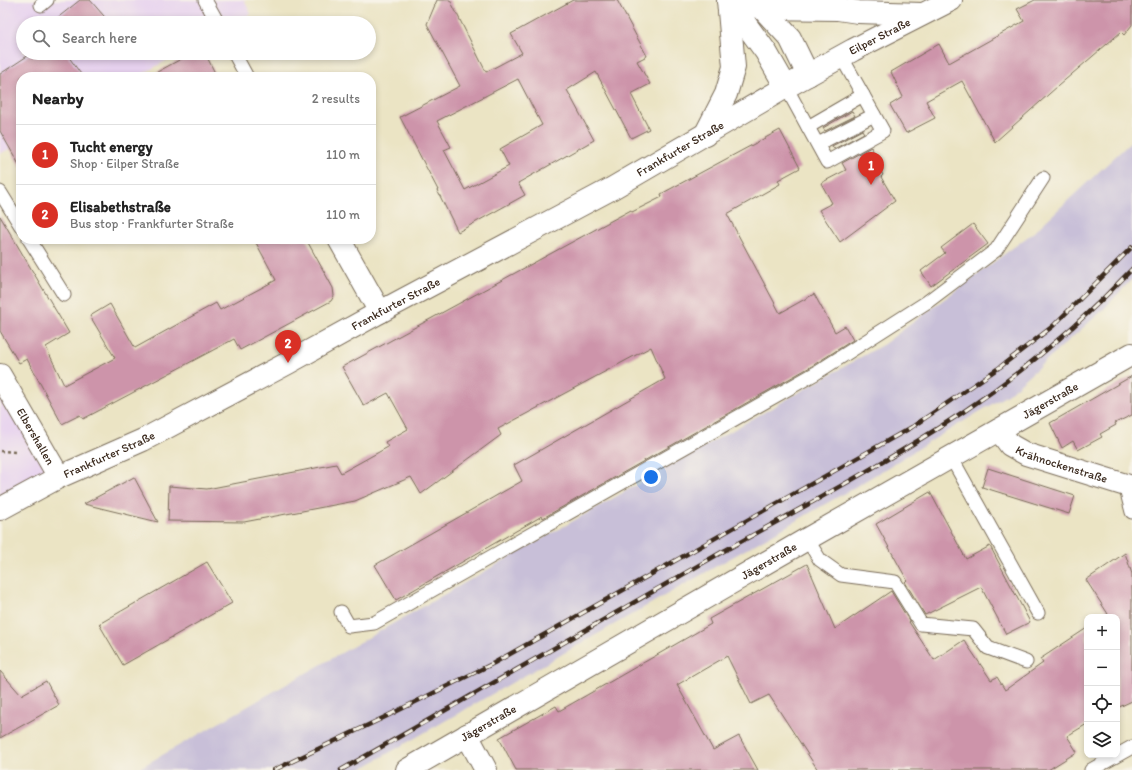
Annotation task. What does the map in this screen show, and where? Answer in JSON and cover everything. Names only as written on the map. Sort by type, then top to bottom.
[{"type":"street","points":[[728,0],[762,8],[838,9],[858,12],[925,14]]},
{"type":"street","points":[[728,0],[766,52],[786,88]]},
{"type":"street","points":[[705,135],[726,94],[734,66],[728,0]]},
{"type":"street","name":"Eilper Straße","points":[[786,88],[841,56],[951,0]]},
{"type":"street","points":[[762,8],[790,38],[808,75]]},
{"type":"street","name":"Frankfurter Straße","points":[[0,509],[59,477],[143,440],[288,363],[380,312],[611,189],[786,88]]},
{"type":"street","points":[[342,244],[380,312]]},
{"type":"street","name":"Jägerstraße","points":[[407,770],[807,539],[1132,354]]},
{"type":"street","name":"Elbershallen","points":[[0,375],[59,477]]},
{"type":"street","name":"Krähnockenstraße","points":[[999,430],[1010,445],[1026,454],[1128,486]]},
{"type":"street","points":[[467,735],[486,770]]},
{"type":"lane","points":[[205,0],[214,16]]},
{"type":"lane","points":[[786,88],[827,162],[883,131],[841,56]]},
{"type":"lane","points":[[238,60],[244,72]]},
{"type":"lane","points":[[808,127],[863,95]]},
{"type":"lane","points":[[818,144],[874,115]]},
{"type":"lane","points":[[342,612],[349,626],[374,623],[816,374],[927,302],[996,250],[1043,178]]},
{"type":"lane","points":[[0,192],[16,218]]},
{"type":"lane","points":[[32,244],[64,295]]},
{"type":"lane","points":[[951,457],[1038,612]]},
{"type":"lane","points":[[1128,486],[1132,512]]},
{"type":"lane","points":[[807,539],[820,560],[841,576],[895,582],[921,624],[973,629],[988,648],[1026,662]]},
{"type":"lane","points":[[1091,770],[1132,748]]},
{"type":"shaded area","points":[[0,0],[244,0],[251,14],[247,16],[16,16],[16,60],[167,60],[146,72],[16,72],[16,145],[0,154]]},
{"type":"shaded area","points":[[1132,141],[1132,279],[1103,310],[1007,395],[850,490],[359,770],[136,770],[884,344],[1034,232]]},
{"type":"shaded area","points":[[0,375],[59,477],[0,508]]},
{"type":"building","points":[[80,0],[90,0],[104,16],[60,16]]},
{"type":"building","points":[[437,0],[450,0],[486,72],[522,53],[511,34],[573,0],[617,0],[647,56],[637,61],[650,84],[631,94],[649,129],[631,138],[596,72],[567,90],[594,140],[518,183],[525,195],[458,232],[400,117],[460,86],[427,24]],"holes":[[[518,79],[542,125],[500,149],[509,166],[465,190],[444,150],[451,147],[437,121]]]},
{"type":"building","points":[[1035,0],[1132,0],[1132,25],[1124,35],[1121,32],[995,142],[962,81],[926,101],[935,118],[906,133],[890,105],[903,97],[891,72],[939,44],[949,63],[1024,21],[1017,9]]},
{"type":"building","points":[[21,60],[71,60],[79,72],[16,72],[16,159],[0,131],[0,74]]},
{"type":"building","points":[[179,60],[208,60],[214,72],[157,72]]},
{"type":"building","points":[[852,111],[855,116],[825,131],[823,128]]},
{"type":"building","points":[[780,130],[800,168],[778,180],[780,184],[727,214],[780,313],[814,294],[835,332],[845,326],[853,340],[812,366],[543,518],[542,516],[396,600],[375,565],[522,481],[514,465],[665,379],[651,347],[498,429],[501,435],[421,494],[411,477],[355,501],[244,522],[168,521],[169,486],[207,489],[336,464],[341,473],[388,447],[385,442],[408,429],[388,393],[364,406],[342,367],[631,210],[632,212],[662,197],[661,194]]},
{"type":"building","points":[[862,130],[864,133],[834,149],[832,146]]},
{"type":"building","points":[[871,147],[874,153],[872,155],[883,175],[881,177],[895,201],[840,242],[819,210],[832,203],[821,183],[846,170],[842,163]]},
{"type":"building","points":[[0,216],[69,333],[46,347],[64,385],[115,358],[90,316],[110,304],[135,348],[216,303],[220,310],[276,280],[257,244],[309,244],[333,288],[334,296],[331,301],[240,350],[234,339],[83,419],[80,415],[62,424],[27,359],[19,363],[0,331]]},
{"type":"building","points":[[973,224],[988,244],[931,286],[921,271],[945,253],[941,248]]},
{"type":"building","points":[[1132,376],[1132,415],[1115,423],[1116,425],[1100,434],[1102,437],[1078,450],[1073,441],[1062,448],[1050,423]]},
{"type":"building","points":[[988,468],[1075,496],[1069,514],[982,487]]},
{"type":"building","points":[[134,477],[158,522],[84,504]]},
{"type":"building","points":[[930,492],[966,559],[990,546],[1030,622],[1006,634],[981,587],[925,615],[905,582],[907,580],[876,524]]},
{"type":"building","points":[[1125,553],[1132,574],[1132,701],[1120,707],[1120,614],[1108,614],[1086,580]]},
{"type":"building","points":[[207,562],[232,603],[123,665],[99,624]]},
{"type":"building","points":[[807,564],[835,629],[891,591],[934,660],[964,640],[991,680],[997,677],[1005,690],[1043,663],[1040,659],[1084,630],[1084,726],[1067,736],[1077,752],[1048,770],[818,770],[769,695],[751,704],[727,656],[677,685],[713,750],[739,736],[758,770],[516,770],[499,738],[556,706],[559,711],[711,624],[709,619]]},
{"type":"building","points":[[0,671],[21,695],[46,681],[59,705],[0,738]]},
{"type":"railway","points":[[274,770],[494,663],[912,427],[1000,367],[1053,326],[1132,247]]},
{"type":"railway","points":[[341,770],[844,484],[934,431],[986,396],[1030,363],[1093,308],[1132,269]]},
{"type":"place","name":"Tucht energy","points":[[871,185]]},
{"type":"place","name":"Elisabethstraße","points":[[288,363]]}]
